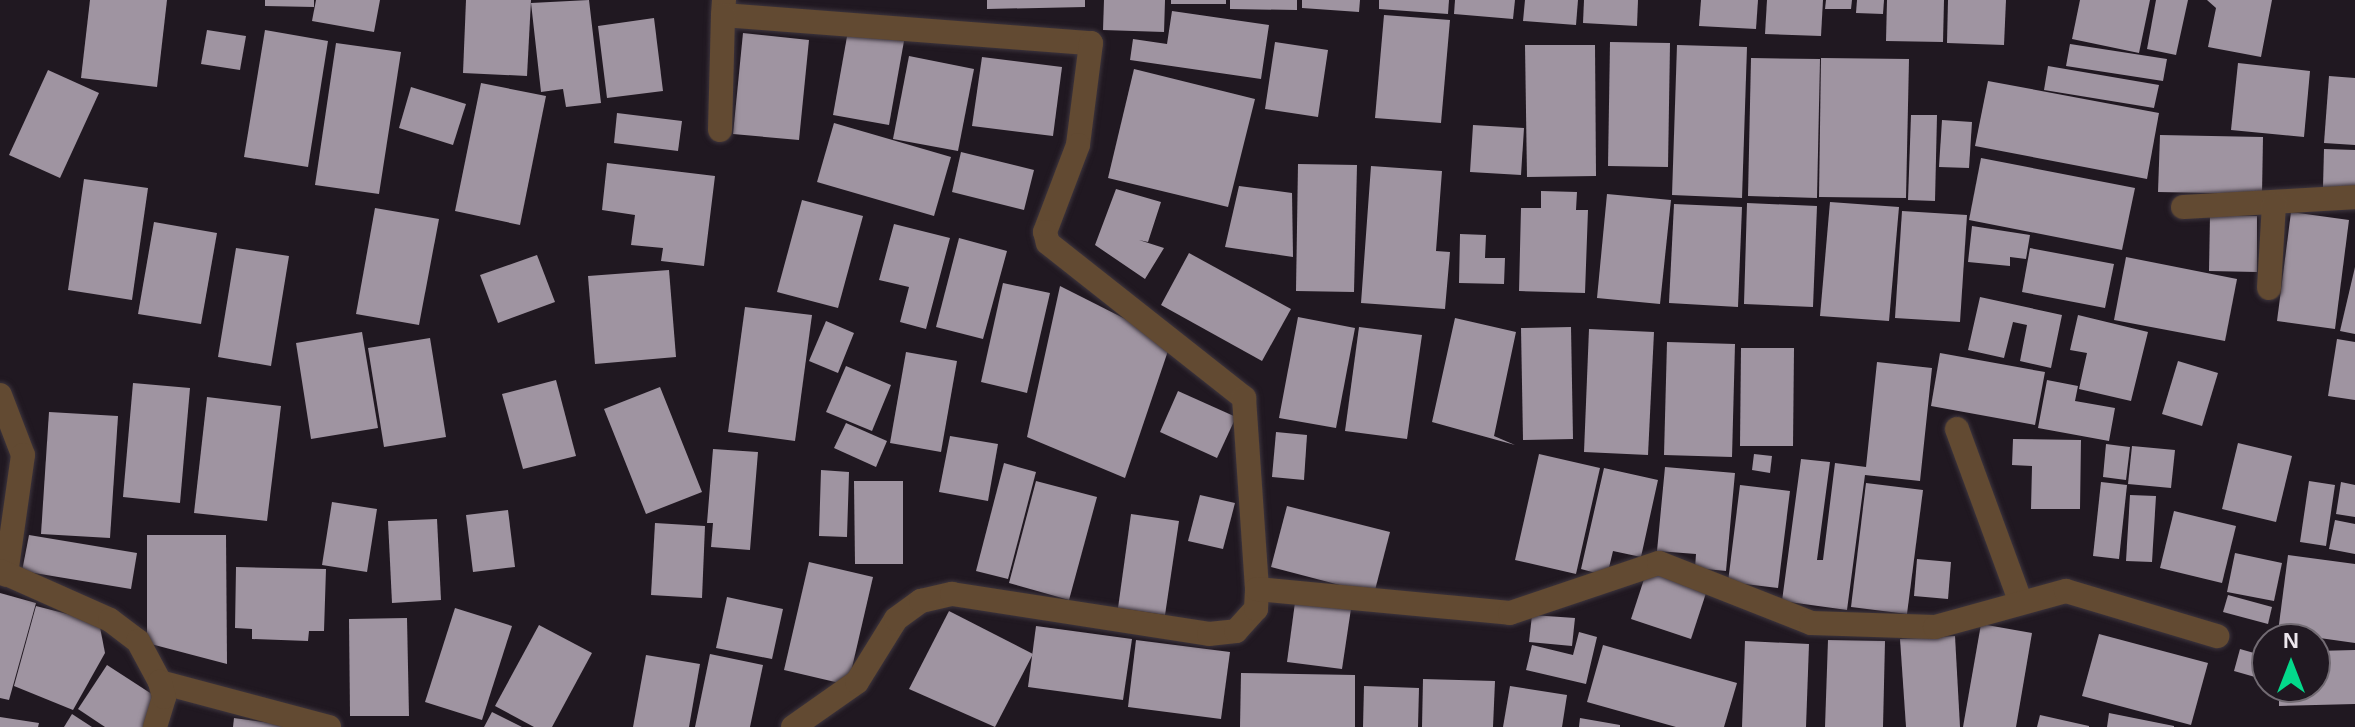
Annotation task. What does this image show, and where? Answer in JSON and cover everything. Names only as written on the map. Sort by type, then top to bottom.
[{"type":"street","points":[[720,130],[720,4],[1091,43],[1078,145],[1046,238],[1059,257],[1139,309],[1244,398],[1257,589],[1256,609],[1236,631],[1209,634],[964,596],[921,601],[896,619],[857,682],[793,727]]},
{"type":"street","points":[[2183,207],[2355,197]]},
{"type":"street","points":[[2269,288],[2274,204]]},
{"type":"street","points":[[0,395],[23,455],[3,573],[110,620],[138,641],[160,682],[164,697],[155,727]]},
{"type":"street","points":[[1957,429],[2020,600]]},
{"type":"street","points":[[1257,589],[1510,613],[1659,563],[1811,623],[1935,627],[2020,600],[2066,591],[2217,636]]},
{"type":"street","points":[[160,682],[329,727]]},
{"type":"building","points":[[90,0],[167,0],[157,87],[81,78]]},
{"type":"building","points":[[265,0],[314,0],[314,7],[265,6]]},
{"type":"building","points":[[316,0],[380,0],[374,32],[312,21]]},
{"type":"building","points":[[466,0],[531,0],[527,76],[463,73]]},
{"type":"building","points":[[589,0],[601,103],[566,107],[563,89],[541,92],[531,3]]},
{"type":"building","points":[[987,0],[1085,0],[1085,7],[987,9]]},
{"type":"building","points":[[1104,0],[1165,0],[1164,32],[1103,30]]},
{"type":"building","points":[[1171,0],[1226,0],[1226,4],[1171,4]]},
{"type":"building","points":[[1230,0],[1297,0],[1297,10],[1230,9]]},
{"type":"building","points":[[1302,0],[1360,0],[1359,12],[1302,8]]},
{"type":"building","points":[[1379,0],[1449,0],[1448,14],[1379,9]]},
{"type":"building","points":[[1455,0],[1515,0],[1513,19],[1454,14]]},
{"type":"building","points":[[1525,0],[1578,0],[1576,25],[1523,21]]},
{"type":"building","points":[[1584,0],[1638,0],[1637,26],[1583,23]]},
{"type":"building","points":[[1701,0],[1758,0],[1756,29],[1699,26]]},
{"type":"building","points":[[1767,0],[1823,0],[1821,36],[1765,34]]},
{"type":"building","points":[[1826,0],[1852,0],[1851,9],[1825,9]]},
{"type":"building","points":[[1857,0],[1884,0],[1883,14],[1856,13]]},
{"type":"building","points":[[1887,0],[1944,0],[1943,42],[1886,41]]},
{"type":"building","points":[[1948,0],[2006,0],[2004,45],[1947,43]]},
{"type":"building","points":[[2080,0],[2150,0],[2139,53],[2072,39]]},
{"type":"building","points":[[2156,0],[2188,0],[2176,55],[2147,49]]},
{"type":"building","points":[[2207,0],[2272,0],[2261,57],[2208,47],[2216,8]]},
{"type":"building","points":[[1172,11],[1269,25],[1261,79],[1130,60],[1133,39],[1167,44]]},
{"type":"building","points":[[1384,15],[1450,20],[1441,123],[1375,118]]},
{"type":"building","points":[[654,18],[663,91],[607,98],[598,26]]},
{"type":"building","points":[[207,30],[246,36],[240,70],[201,64]]},
{"type":"building","points":[[265,30],[328,41],[308,167],[244,157]]},
{"type":"building","points":[[848,31],[904,41],[889,125],[833,115]]},
{"type":"building","points":[[743,33],[809,40],[799,140],[733,134]]},
{"type":"building","points":[[1275,42],[1328,50],[1318,117],[1265,109]]},
{"type":"building","points":[[1610,42],[1670,43],[1668,167],[1608,166]]},
{"type":"building","points":[[336,43],[401,52],[379,194],[315,185]]},
{"type":"building","points":[[2070,44],[2167,59],[2163,81],[2066,66]]},
{"type":"building","points":[[1525,45],[1595,45],[1596,176],[1527,177]]},
{"type":"building","points":[[1677,45],[1747,47],[1742,198],[1672,195]]},
{"type":"building","points":[[909,56],[974,69],[958,151],[893,139]]},
{"type":"building","points":[[982,57],[1062,67],[1053,136],[972,126]]},
{"type":"building","points":[[1751,58],[1820,59],[1817,198],[1748,196]]},
{"type":"building","points":[[1821,58],[1909,59],[1906,198],[1819,197]]},
{"type":"building","points":[[2238,63],[2310,71],[2304,137],[2231,130]]},
{"type":"building","points":[[2048,66],[2159,85],[2154,108],[2044,90]]},
{"type":"building","points":[[1134,69],[1255,99],[1228,207],[1108,178]]},
{"type":"building","points":[[48,70],[99,93],[60,178],[9,155]]},
{"type":"building","points":[[2329,76],[2355,78],[2355,145],[2324,143]]},
{"type":"building","points":[[1988,81],[2159,113],[2147,179],[1975,146]]},
{"type":"building","points":[[481,83],[546,96],[520,225],[455,211]]},
{"type":"building","points":[[411,87],[466,104],[453,145],[399,128]]},
{"type":"building","points":[[617,113],[682,121],[678,151],[614,143]]},
{"type":"building","points":[[1911,115],[1937,115],[1935,201],[1908,200]]},
{"type":"building","points":[[1942,120],[1972,122],[1969,168],[1939,167]]},
{"type":"building","points":[[834,123],[951,157],[934,216],[817,182]]},
{"type":"building","points":[[1473,125],[1524,128],[1521,175],[1470,172]]},
{"type":"building","points":[[2160,135],[2263,137],[2262,194],[2158,192]]},
{"type":"building","points":[[2324,149],[2355,150],[2355,188],[2323,187]]},
{"type":"building","points":[[961,152],[1034,170],[1024,210],[952,192]]},
{"type":"building","points":[[1981,158],[2135,188],[2122,250],[1969,220]]},
{"type":"building","points":[[607,163],[715,176],[704,266],[661,261],[663,248],[631,245],[635,215],[602,210]]},
{"type":"building","points":[[1298,164],[1357,165],[1354,292],[1296,291]]},
{"type":"building","points":[[1371,166],[1442,171],[1436,251],[1450,252],[1445,309],[1361,303]]},
{"type":"building","points":[[84,179],[148,188],[132,300],[68,290]]},
{"type":"building","points":[[1239,186],[1292,193],[1293,257],[1225,247]]},
{"type":"building","points":[[1116,189],[1161,202],[1148,242],[1139,240],[1164,248],[1145,279],[1095,245]]},
{"type":"building","points":[[1541,191],[1577,192],[1576,210],[1588,210],[1585,293],[1519,291],[1521,208],[1541,208]]},
{"type":"building","points":[[1607,194],[1671,200],[1660,304],[1597,298]]},
{"type":"building","points":[[802,200],[863,216],[838,308],[777,292]]},
{"type":"building","points":[[1830,202],[1899,207],[1889,321],[1820,316]]},
{"type":"building","points":[[1747,203],[1817,206],[1813,307],[1744,304]]},
{"type":"building","points":[[1674,204],[1742,207],[1738,307],[1669,303]]},
{"type":"building","points":[[375,208],[439,219],[419,325],[356,314]]},
{"type":"building","points":[[1902,211],[1967,215],[1960,322],[1895,318]]},
{"type":"building","points":[[2291,212],[2349,220],[2335,329],[2277,321]]},
{"type":"building","points":[[2210,215],[2257,216],[2257,272],[2209,271]]},
{"type":"building","points":[[154,222],[217,233],[201,324],[138,314]]},
{"type":"building","points":[[894,224],[950,238],[926,329],[900,322],[909,287],[879,280]]},
{"type":"building","points":[[1972,226],[2030,235],[2026,259],[2010,257],[2010,266],[1968,262]]},
{"type":"building","points":[[1460,234],[1486,235],[1485,258],[1505,258],[1504,284],[1459,283]]},
{"type":"building","points":[[959,238],[1007,251],[983,339],[936,327]]},
{"type":"building","points":[[236,248],[289,256],[271,366],[218,357]]},
{"type":"building","points":[[2030,248],[2114,264],[2105,308],[2022,292]]},
{"type":"building","points":[[1189,253],[1291,309],[1262,361],[1161,305]]},
{"type":"building","points":[[537,255],[555,302],[498,323],[480,275]]},
{"type":"building","points":[[2126,257],[2237,279],[2225,341],[2114,320]]},
{"type":"building","points":[[2355,267],[2355,334],[2340,331]]},
{"type":"building","points":[[669,270],[676,357],[595,364],[588,276]]},
{"type":"building","points":[[1003,283],[1050,293],[1027,393],[981,382]]},
{"type":"building","points":[[1060,286],[1171,342],[1125,478],[1027,437]]},
{"type":"building","points":[[1980,297],[2062,315],[2051,368],[2020,361],[2027,325],[2013,322],[2004,358],[1968,350]]},
{"type":"building","points":[[745,307],[812,315],[795,441],[728,432]]},
{"type":"building","points":[[2078,315],[2148,332],[2131,401],[2079,389],[2087,353],[2070,350]]},
{"type":"building","points":[[1298,317],[1355,328],[1336,428],[1279,418]]},
{"type":"building","points":[[1455,318],[1516,332],[1494,436],[1515,445],[1432,422]]},
{"type":"building","points":[[826,321],[854,333],[838,373],[809,361]]},
{"type":"building","points":[[1359,327],[1422,335],[1407,439],[1345,431]]},
{"type":"building","points":[[1571,327],[1573,439],[1523,440],[1521,328]]},
{"type":"building","points":[[1589,329],[1654,332],[1648,455],[1584,452]]},
{"type":"building","points":[[362,332],[378,428],[311,439],[296,343]]},
{"type":"building","points":[[430,338],[446,437],[384,447],[368,348]]},
{"type":"building","points":[[2337,339],[2355,342],[2355,400],[2328,396]]},
{"type":"building","points":[[1667,342],[1735,344],[1732,457],[1664,455]]},
{"type":"building","points":[[1741,348],[1794,348],[1793,446],[1740,446]]},
{"type":"building","points":[[906,352],[957,361],[941,452],[890,443]]},
{"type":"building","points":[[1940,353],[2045,372],[2035,425],[1931,406]]},
{"type":"building","points":[[2178,361],[2218,373],[2202,426],[2162,414]]},
{"type":"building","points":[[1877,362],[1932,368],[1920,481],[1865,475],[1847,610],[1782,601],[1801,459],[1830,462],[1817,560],[1823,560],[1835,463],[1866,467]]},
{"type":"building","points":[[846,366],[891,385],[872,431],[826,412]]},
{"type":"building","points":[[556,380],[576,456],[523,469],[502,394]]},
{"type":"building","points":[[2047,380],[2078,386],[2075,401],[2115,408],[2109,441],[2038,428]]},
{"type":"building","points":[[133,383],[190,388],[180,503],[123,497]]},
{"type":"building","points":[[660,387],[702,492],[646,514],[604,409]]},
{"type":"building","points":[[1178,391],[1236,417],[1217,458],[1160,432]]},
{"type":"building","points":[[207,397],[281,406],[267,521],[194,513]]},
{"type":"building","points":[[49,412],[118,416],[110,538],[41,534]]},
{"type":"building","points":[[846,423],[887,441],[876,467],[834,448]]},
{"type":"building","points":[[1276,432],[1307,435],[1304,480],[1272,477]]},
{"type":"building","points":[[950,436],[998,444],[988,501],[939,492]]},
{"type":"building","points":[[2013,439],[2081,440],[2080,509],[2031,509],[2032,466],[2012,465]]},
{"type":"building","points":[[2238,443],[2292,456],[2276,522],[2222,509]]},
{"type":"building","points":[[2106,444],[2130,447],[2126,480],[2103,477]]},
{"type":"building","points":[[2132,446],[2175,450],[2171,488],[2128,484]]},
{"type":"building","points":[[713,449],[758,452],[750,550],[711,547],[713,523],[707,523]]},
{"type":"building","points":[[1539,454],[1600,468],[1576,574],[1515,560]]},
{"type":"building","points":[[1754,454],[1772,456],[1770,473],[1752,470]]},
{"type":"building","points":[[1004,463],[1036,472],[1008,579],[976,571]]},
{"type":"building","points":[[1665,467],[1735,473],[1726,571],[1695,568],[1696,554],[1657,551]]},
{"type":"building","points":[[1604,468],[1658,480],[1641,557],[1613,551],[1607,576],[1581,569]]},
{"type":"building","points":[[821,470],[849,472],[847,537],[819,536]]},
{"type":"building","points":[[854,481],[903,481],[903,564],[855,564]]},
{"type":"building","points":[[1036,481],[1097,497],[1069,600],[1009,583]]},
{"type":"building","points":[[2309,481],[2335,485],[2326,546],[2300,542]]},
{"type":"building","points":[[2101,482],[2127,485],[2119,559],[2093,556]]},
{"type":"building","points":[[2341,482],[2355,485],[2355,517],[2336,514]]},
{"type":"building","points":[[1866,483],[1923,490],[1907,614],[1851,607]]},
{"type":"building","points":[[1740,485],[1790,491],[1778,588],[1728,582]]},
{"type":"building","points":[[1200,495],[1235,503],[1223,549],[1188,541]]},
{"type":"building","points":[[2130,495],[2156,496],[2152,562],[2126,561]]},
{"type":"building","points":[[332,502],[377,509],[367,572],[322,565]]},
{"type":"building","points":[[1287,506],[1390,532],[1374,594],[1271,567]]},
{"type":"building","points":[[508,510],[515,567],[473,572],[466,515]]},
{"type":"building","points":[[2174,511],[2236,526],[2222,583],[2160,568]]},
{"type":"building","points":[[1131,514],[1179,521],[1165,615],[1118,608]]},
{"type":"building","points":[[437,519],[441,600],[392,603],[388,521]]},
{"type":"building","points":[[2335,520],[2355,524],[2355,554],[2329,549]]},
{"type":"building","points":[[655,523],[705,526],[702,598],[651,595]]},
{"type":"building","points":[[29,535],[137,553],[131,589],[22,571]]},
{"type":"building","points":[[147,535],[226,535],[227,664],[147,643]]},
{"type":"building","points":[[2235,553],[2282,563],[2274,601],[2227,592]]},
{"type":"building","points":[[2288,555],[2355,564],[2355,643],[2331,640],[2331,623],[2279,623]]},
{"type":"building","points":[[1917,559],[1951,562],[1948,599],[1914,596]]},
{"type":"building","points":[[809,562],[873,577],[848,685],[784,670]]},
{"type":"building","points":[[236,567],[326,569],[324,631],[309,631],[308,641],[252,639],[252,629],[235,628]]},
{"type":"building","points":[[1647,570],[1707,590],[1691,639],[1631,619]]},
{"type":"building","points":[[0,593],[36,603],[9,700],[0,698]]},
{"type":"building","points":[[1296,595],[1352,602],[1342,669],[1287,662]]},
{"type":"building","points":[[2228,595],[2272,607],[2268,623],[2223,612]]},
{"type":"building","points":[[727,597],[783,609],[772,659],[716,648]]},
{"type":"building","points":[[36,606],[99,622],[105,653],[73,710],[14,686]]},
{"type":"building","points":[[455,608],[512,626],[482,720],[425,702]]},
{"type":"building","points":[[949,611],[1033,654],[995,727],[909,689]]},
{"type":"building","points":[[1532,615],[1575,618],[1572,646],[1529,642]]},
{"type":"building","points":[[407,618],[409,716],[350,716],[349,619]]},
{"type":"building","points":[[1981,624],[2032,633],[2016,727],[1963,727]]},
{"type":"building","points":[[539,625],[592,653],[552,727],[534,727],[495,706]]},
{"type":"building","points":[[1036,626],[1132,639],[1123,700],[1028,687]]},
{"type":"building","points":[[1579,632],[1597,637],[1586,684],[1526,670],[1532,645],[1573,655]]},
{"type":"building","points":[[2099,634],[2208,663],[2191,725],[2082,696]]},
{"type":"building","points":[[1955,636],[1960,727],[1906,727],[1900,639]]},
{"type":"building","points":[[1136,640],[1230,652],[1221,719],[1128,707]]},
{"type":"building","points":[[1828,640],[1885,641],[1883,727],[1825,727]]},
{"type":"building","points":[[1745,641],[1809,644],[1806,727],[1742,727]]},
{"type":"building","points":[[1603,645],[1737,683],[1724,727],[1676,727],[1587,702]]},
{"type":"building","points":[[2240,649],[2251,652],[2251,676],[2234,671]]},
{"type":"building","points":[[2355,650],[2355,704],[2279,706],[2279,703],[2331,703],[2331,651]]},
{"type":"building","points":[[710,654],[763,665],[750,727],[695,727]]},
{"type":"building","points":[[646,655],[700,664],[689,727],[633,727]]},
{"type":"building","points":[[107,665],[161,700],[143,727],[105,727],[78,709]]},
{"type":"building","points":[[1241,673],[1355,675],[1355,727],[1240,727]]},
{"type":"building","points":[[1423,679],[1495,681],[1493,727],[1422,727]]},
{"type":"building","points":[[1364,686],[1419,688],[1418,727],[1363,727]]},
{"type":"building","points":[[1510,686],[1567,695],[1562,727],[1503,727]]},
{"type":"building","points":[[492,712],[522,727],[484,727]]},
{"type":"building","points":[[2109,713],[2174,726],[2174,727],[2107,727]]},
{"type":"building","points":[[72,714],[92,727],[64,727]]},
{"type":"building","points":[[2040,715],[2089,726],[2089,727],[2037,727]]},
{"type":"building","points":[[0,717],[39,723],[38,727],[0,727]]},
{"type":"building","points":[[234,718],[285,725],[285,727],[233,727]]},
{"type":"building","points":[[1580,718],[1620,725],[1620,727],[1579,727]]}]
